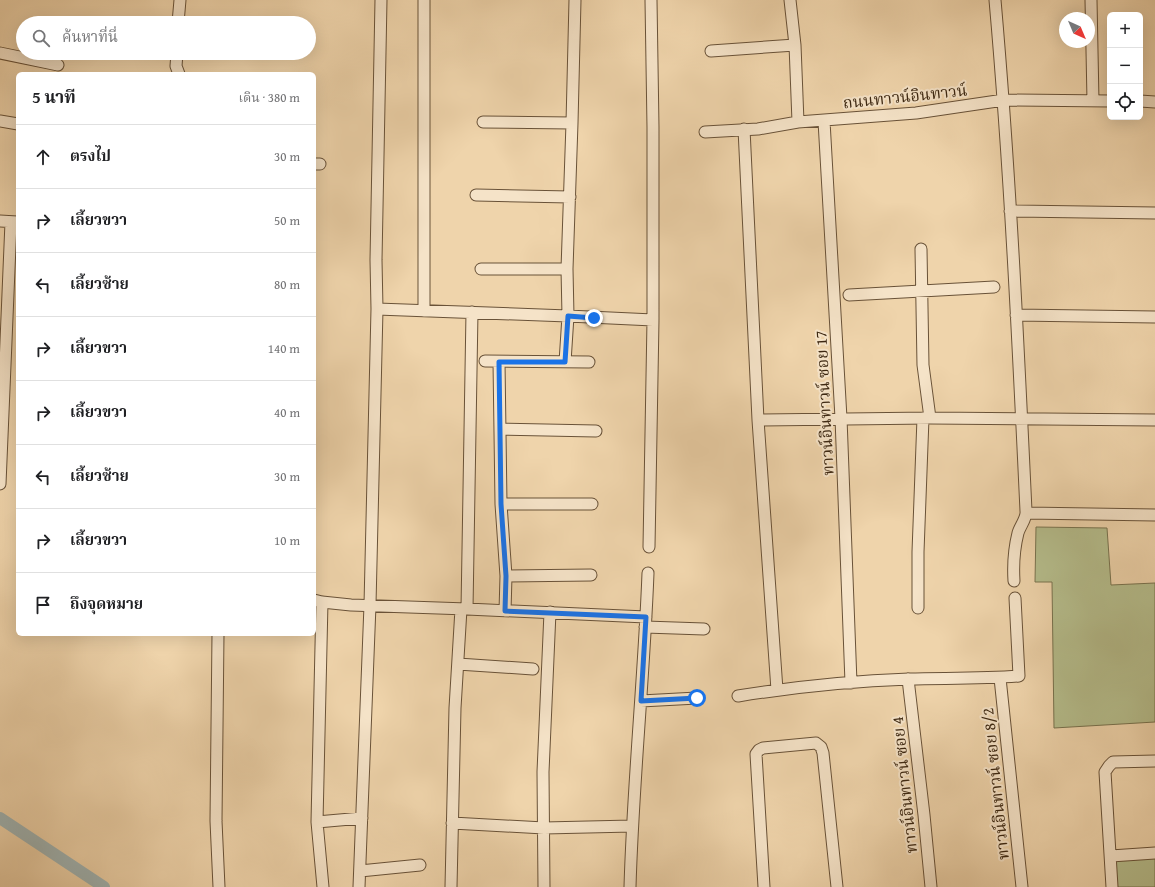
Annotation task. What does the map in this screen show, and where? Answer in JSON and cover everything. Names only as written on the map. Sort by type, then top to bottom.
[{"type":"street","points":[[179,16],[180,0]]},
{"type":"street","points":[[359,887],[370,606],[377,309],[376,260],[381,0]]},
{"type":"street","points":[[424,0],[424,311]]},
{"type":"street","points":[[565,362],[568,316],[567,270],[575,0]]},
{"type":"street","points":[[649,547],[653,320],[654,128],[651,0]]},
{"type":"street","points":[[790,0],[795,45],[798,122]]},
{"type":"street","points":[[995,0],[1004,100],[1022,418],[1024,490],[1027,513],[1018,532],[1013,561],[1014,581]]},
{"type":"street","points":[[1091,0],[1093,101]]},
{"type":"street","points":[[711,51],[795,45]]},
{"type":"street","points":[[0,53],[16,56]]},
{"type":"street","points":[[34,60],[58,65]]},
{"type":"street","points":[[176,60],[176,66],[178,72]]},
{"type":"street","name":"ถนนทาวน์อินทาวน์","points":[[705,132],[798,122],[916,113],[1004,100],[1107,101]]},
{"type":"street","points":[[1143,102],[1155,102]]},
{"type":"street","points":[[0,121],[16,124]]},
{"type":"street","name":"ทาวน์อินทาวน์ ซอย 17","points":[[824,121],[841,418],[851,683]]},
{"type":"street","points":[[483,122],[572,123]]},
{"type":"street","points":[[744,129],[758,420],[777,690]]},
{"type":"street","points":[[476,195],[570,196]]},
{"type":"street","points":[[1010,211],[1155,213]]},
{"type":"street","points":[[0,484],[10,222]]},
{"type":"street","points":[[918,608],[926,418],[923,365],[922,249]]},
{"type":"street","points":[[481,269],[567,270]]},
{"type":"street","points":[[849,295],[994,287]]},
{"type":"street","points":[[377,309],[653,320]]},
{"type":"street","points":[[451,887],[455,708],[464,609],[472,312]]},
{"type":"street","points":[[1016,315],[1155,317]]},
{"type":"street","points":[[485,361],[590,362]]},
{"type":"street","points":[[499,362],[501,504],[506,576],[505,611]]},
{"type":"street","points":[[758,420],[841,418],[1155,420]]},
{"type":"street","points":[[500,429],[596,431]]},
{"type":"street","points":[[501,504],[592,504]]},
{"type":"street","points":[[1027,513],[1155,515]]},
{"type":"street","points":[[630,887],[632,826],[648,573]]},
{"type":"street","points":[[506,576],[591,575]]},
{"type":"street","points":[[738,696],[777,690],[851,683],[908,679],[1000,678],[1019,676],[1015,598]]},
{"type":"street","points":[[323,887],[317,822],[318,601],[351,606],[550,612],[704,629]]},
{"type":"street","points":[[544,887],[543,772],[550,612]]},
{"type":"street","points":[[218,636],[216,821],[219,887]]},
{"type":"street","points":[[458,664],[533,669]]},
{"type":"street","name":"ทาวน์อินทาวน์ ซอย 8/2","points":[[1000,678],[1022,887]]},
{"type":"street","name":"ทาวน์อินทาวน์ ซอย 4","points":[[908,679],[931,887]]},
{"type":"street","points":[[641,701],[697,698]]},
{"type":"street","points":[[764,887],[756,754],[763,748],[816,743],[821,747],[824,760],[837,887]]},
{"type":"street","points":[[1112,887],[1105,772],[1114,762],[1155,761]]},
{"type":"street","points":[[317,822],[362,818]]},
{"type":"street","points":[[452,823],[544,828],[632,826]]},
{"type":"street","points":[[1111,856],[1155,854]]},
{"type":"street","points":[[360,871],[420,865]]},
{"type":"green space","points":[[1036,527],[1107,528],[1111,585],[1155,583],[1155,722],[1054,728],[1052,582],[1035,582]]},
{"type":"green space","points":[[1155,858],[1155,887],[1114,887],[1113,859]]},
{"type":"waterway","points":[[0,818],[104,887]]},
{"type":"route","points":[[594,318],[568,316],[565,362],[499,362],[501,504],[506,576],[505,611],[646,617],[641,701],[697,698]]}]
